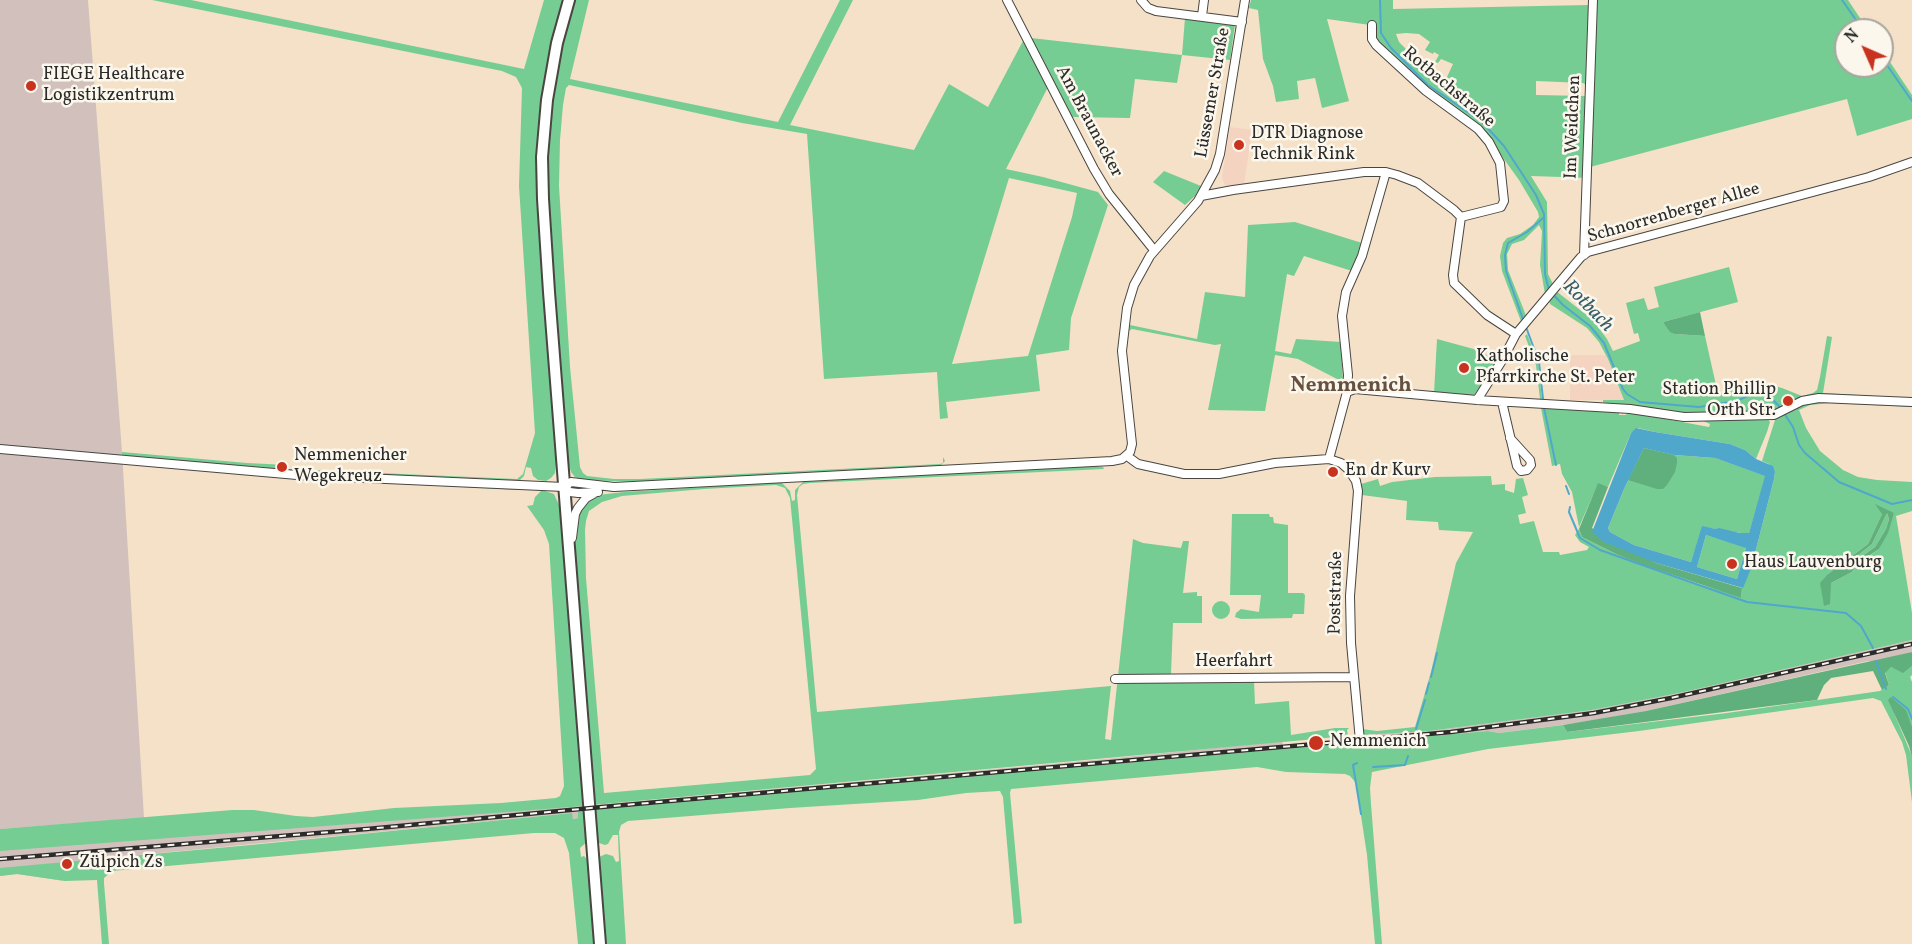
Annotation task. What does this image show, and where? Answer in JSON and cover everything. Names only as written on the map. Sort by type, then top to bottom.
[{"type":"street","points":[[569,0],[556,43],[548,86],[542,164],[546,249],[600,944]]},
{"type":"street","name":"Am Braunacker","points":[[1007,0],[1094,169],[1109,194],[1154,250]]},
{"type":"street","points":[[1141,0],[1148,8],[1156,11],[1242,22]]},
{"type":"street","points":[[1202,16],[1204,0]]},
{"type":"street","name":"Lüssemer Straße","points":[[1127,456],[1132,444],[1122,351],[1127,308],[1134,285],[1154,250],[1202,196],[1212,179],[1220,154],[1245,0]]},
{"type":"street","name":"Im Weidchen","points":[[1584,255],[1593,0]]},
{"type":"street","name":"Rotbachstraße","points":[[1372,25],[1372,39],[1376,45],[1426,91],[1478,129],[1489,142],[1500,163],[1504,201],[1501,207],[1461,217]]},
{"type":"street","name":"Schnorrenberger Allee","points":[[1477,400],[1516,334],[1584,255],[1593,250],[1869,177],[1912,162]]},
{"type":"street","points":[[1202,196],[1364,172],[1386,172],[1418,183],[1461,217],[1453,280],[1458,288],[1480,309],[1516,334]]},
{"type":"street","points":[[564,487],[571,482],[614,487],[1112,461],[1121,460],[1127,456],[1138,464],[1184,474],[1219,474],[1275,463],[1329,459],[1347,392],[1348,375],[1342,316],[1346,292],[1362,256],[1386,172]]},
{"type":"street","points":[[1347,392],[1359,389],[1502,402],[1630,409],[1684,417],[1774,415],[1807,400],[1819,398],[1912,402]]},
{"type":"street","points":[[1502,402],[1510,438]]},
{"type":"street","points":[[0,449],[297,475],[564,487],[570,492],[598,492]]},
{"type":"street","name":"Poststraße","points":[[1329,459],[1347,468],[1358,488],[1350,583],[1351,635],[1360,741]]},
{"type":"street","points":[[569,556],[576,511],[584,500],[614,487]]},
{"type":"street","name":"Heerfahrt","points":[[1115,679],[1354,677]]},
{"type":"shaded area","points":[[0,0],[88,0],[122,452],[144,818],[0,829]]},
{"type":"shaded area","points":[[1230,127],[1252,130],[1244,185],[1225,186],[1222,177]]},
{"type":"shaded area","points":[[1570,355],[1606,355],[1624,400],[1570,400]]},
{"type":"shaded area","points":[[1912,640],[1912,652],[1874,662],[1868,661],[1646,711],[1592,721],[1499,733],[1488,731],[585,811],[578,818],[572,819],[572,813],[98,859],[65,881],[17,874],[0,876],[0,835],[395,819],[585,806],[1282,741],[1283,745],[1356,739],[1356,735],[1429,731],[1592,710],[1684,692]]},
{"type":"green space","points":[[152,0],[191,0],[524,69],[544,0],[565,0],[543,95],[556,464],[555,473],[551,478],[546,481],[538,480],[533,476],[531,468],[526,467],[524,476],[519,481],[518,490],[291,478],[123,463],[122,452],[288,465],[288,469],[517,479],[523,474],[535,433],[519,186],[522,88],[516,77],[502,71]]},
{"type":"green space","points":[[573,0],[589,0],[570,79],[778,122],[840,0],[853,0],[790,125],[914,150],[949,84],[988,107],[1024,39],[1048,87],[1006,169],[1098,192],[1108,205],[1071,318],[1069,350],[1036,355],[1040,391],[946,402],[948,418],[940,419],[937,372],[824,379],[807,134],[742,123],[569,85],[566,88],[563,105],[559,186],[570,367],[580,467],[583,473],[587,476],[614,479],[640,479],[943,463],[939,467],[642,482],[583,480],[575,477],[568,462],[563,419],[547,214],[547,143],[557,57]],"holes":[[[1009,178],[1077,193],[1072,217],[1028,356],[952,364]]]},
{"type":"green space","points":[[1251,0],[1393,0],[1393,9],[1588,5],[1590,0],[1848,0],[1860,18],[1834,18],[1834,78],[1894,78],[1894,68],[1912,95],[1912,119],[1857,136],[1847,99],[1590,167],[1590,178],[1531,176],[1547,202],[1548,274],[1553,284],[1545,294],[1540,265],[1542,231],[1539,225],[1524,240],[1512,244],[1507,254],[1508,270],[1527,318],[1522,324],[1502,271],[1500,256],[1503,243],[1507,238],[1520,234],[1533,225],[1539,217],[1519,180],[1488,137],[1426,95],[1368,42],[1370,25],[1327,19],[1349,101],[1322,108],[1315,78],[1297,81],[1299,99],[1276,102],[1263,59],[1258,10],[1249,8]],"holes":[[[1396,34],[1419,34],[1430,42],[1425,50],[1439,55],[1435,62],[1438,63],[1441,59],[1453,64],[1442,88],[1403,53],[1406,49],[1399,42]],[[1536,81],[1583,83],[1587,86],[1586,96],[1536,95]]]},
{"type":"green space","points":[[1185,18],[1235,24],[1230,60],[1182,55]]},
{"type":"green space","points":[[1031,38],[1182,55],[1177,83],[1135,79],[1130,118],[1073,117],[1069,115],[1030,41]]},
{"type":"green space","points":[[1164,171],[1201,186],[1195,196],[1185,205],[1153,182]]},
{"type":"green space","points":[[1295,222],[1362,243],[1352,271],[1304,256],[1294,276],[1287,274],[1275,351],[1291,354],[1296,339],[1341,342],[1343,382],[1298,359],[1275,355],[1265,411],[1208,410],[1221,344],[1215,345],[1132,329],[1129,331],[1130,325],[1197,339],[1205,292],[1245,297],[1248,225]]},
{"type":"green space","points":[[1729,267],[1738,302],[1663,322],[1675,334],[1705,336],[1718,394],[1759,382],[1802,396],[1813,393],[1817,390],[1827,336],[1832,337],[1823,393],[1912,399],[1822,393],[1803,398],[1774,412],[1686,415],[1603,402],[1603,400],[1624,400],[1608,359],[1599,342],[1587,328],[1550,304],[1549,300],[1556,291],[1593,320],[1613,351],[1640,341],[1638,333],[1634,334],[1626,303],[1644,298],[1648,310],[1659,307],[1654,287]]},
{"type":"green space","points":[[1700,312],[1705,336],[1675,334],[1670,332],[1663,322]]},
{"type":"green space","points":[[1527,334],[1538,362],[1542,399],[1540,399],[1536,365],[1525,336]]},
{"type":"green space","points":[[1437,339],[1481,351],[1497,362],[1474,395],[1434,393]]},
{"type":"green space","points":[[1816,401],[1912,405],[1912,407],[1831,403],[1810,405],[1799,410],[1806,428],[1820,451],[1843,470],[1858,477],[1912,482],[1912,511],[1896,516],[1912,613],[1912,640],[1684,692],[1592,710],[1429,731],[1361,735],[1362,729],[1377,731],[1415,727],[1431,672],[1456,563],[1473,532],[1439,530],[1438,522],[1406,520],[1407,501],[1362,495],[1361,484],[1378,479],[1380,486],[1392,482],[1435,477],[1491,476],[1492,485],[1505,484],[1505,490],[1514,493],[1516,479],[1523,478],[1528,495],[1522,497],[1526,513],[1518,515],[1520,524],[1534,521],[1543,552],[1559,552],[1560,555],[1587,550],[1589,547],[1580,542],[1575,535],[1579,529],[1582,537],[1616,554],[1741,598],[1742,588],[1751,569],[1774,479],[1775,472],[1769,464],[1762,461],[1775,420],[1795,408]],"holes":[[[1894,513],[1879,549],[1852,572],[1831,583],[1828,574],[1868,544],[1882,514]]]},
{"type":"green space","points":[[1541,408],[1619,412],[1619,415],[1626,415],[1628,412],[1709,427],[1710,424],[1701,420],[1767,418],[1770,422],[1756,459],[1745,450],[1730,444],[1638,428],[1631,433],[1608,487],[1598,484],[1579,527],[1572,492],[1562,474],[1560,464],[1552,466]]},
{"type":"green space","points":[[1644,448],[1674,455],[1715,458],[1766,476],[1749,533],[1703,527],[1691,562],[1634,545],[1610,532],[1608,528]]},
{"type":"green space","points":[[1644,448],[1674,455],[1677,458],[1675,472],[1663,489],[1628,480]]},
{"type":"green space","points":[[1090,466],[1104,469],[810,483],[799,487],[797,495],[817,712],[1111,686],[1105,739],[1111,740],[1133,539],[1143,543],[1181,548],[1183,541],[1189,541],[1183,593],[1197,592],[1197,596],[1202,596],[1202,623],[1173,623],[1171,674],[1205,674],[1205,681],[1254,681],[1255,704],[1289,701],[1291,735],[1349,728],[1348,736],[593,805],[574,552],[578,516],[585,503],[598,495],[624,492],[781,482],[790,491],[792,501],[795,500],[795,490],[803,482]],"holes":[[[776,485],[785,488],[790,498],[816,769],[810,775],[604,793],[586,578],[585,530],[589,511],[602,502],[622,496]]]},
{"type":"green space","points":[[1598,483],[1608,487],[1592,528],[1656,563],[1742,588],[1741,598],[1641,564],[1582,537],[1579,529]]},
{"type":"green space","points":[[542,490],[554,494],[560,507],[585,806],[0,851],[0,829],[232,810],[254,810],[313,817],[394,808],[501,803],[560,796],[564,786],[549,544],[544,530],[527,506],[533,505],[535,497]]},
{"type":"green space","points":[[1875,504],[1894,513],[1888,533],[1879,549],[1860,562],[1852,572],[1831,583],[1830,604],[1824,606],[1820,583],[1828,574],[1868,544],[1882,514]],"holes":[[[1887,513],[1889,519],[1875,547],[1855,561],[1852,567],[1848,566],[1842,570],[1872,544]]]},
{"type":"green space","points":[[1887,513],[1889,519],[1886,529],[1875,547],[1859,558],[1852,567],[1842,570],[1872,544]]},
{"type":"green space","points":[[1232,514],[1269,514],[1273,517],[1274,523],[1288,525],[1288,593],[1305,595],[1304,614],[1293,614],[1292,618],[1241,619],[1235,617],[1241,609],[1259,612],[1261,595],[1230,595]]},
{"type":"green space","points":[[1706,535],[1746,548],[1737,579],[1697,567]]},
{"type":"green space","points":[[1217,601],[1225,601],[1230,606],[1228,617],[1217,619],[1212,614],[1212,606]]},
{"type":"green space","points":[[1912,652],[1912,666],[1903,673],[1891,667],[1885,673],[1889,685],[1882,690],[1873,671],[1831,678],[1824,685],[1817,700],[1567,732],[1563,725],[1646,711]]},
{"type":"green space","points":[[1912,666],[1910,677],[1912,726],[1910,721],[1894,713],[1912,756],[1912,802],[1906,755],[1902,742],[1881,701],[1873,698],[1639,731],[1488,749],[1372,772],[1370,788],[1382,944],[1375,944],[1367,855],[1356,783],[1345,774],[1286,772],[1257,767],[1011,789],[1022,923],[1014,924],[1003,797],[1000,791],[918,800],[628,821],[621,825],[619,832],[626,944],[604,944],[597,862],[599,857],[606,854],[613,856],[616,862],[619,861],[618,835],[613,835],[605,845],[596,840],[593,810],[1488,731],[1499,733],[1563,725],[1567,732],[1727,713],[1880,691],[1889,685],[1885,672],[1891,667],[1903,672]]},
{"type":"green space","points":[[1891,697],[1906,710],[1912,726],[1912,757],[1888,700]]},
{"type":"green space","points":[[585,811],[588,841],[580,848],[581,857],[584,856],[588,860],[589,866],[596,944],[578,944],[569,853],[564,838],[555,833],[112,871],[104,878],[109,944],[102,944],[97,880],[65,881],[17,874],[0,876],[0,868],[572,813],[573,819],[578,818],[578,812]]},
{"type":"water","points":[[1636,428],[1730,444],[1773,466],[1774,479],[1751,569],[1743,588],[1656,563],[1604,542],[1592,532],[1631,433]],"holes":[[[1644,448],[1674,455],[1715,458],[1765,476],[1749,533],[1702,526],[1691,562],[1634,545],[1610,532],[1608,528]],[[1706,535],[1746,548],[1737,579],[1697,567]]]},
{"type":"waterway","name":"Rotbach","points":[[1380,0],[1381,33],[1391,48],[1428,85],[1482,122],[1504,146],[1536,195],[1544,214],[1545,274],[1549,290],[1563,305],[1590,326],[1604,343],[1627,394],[1640,402],[1699,407],[1739,400],[1758,391],[1767,394],[1781,408]]},
{"type":"waterway","points":[[1842,0],[1855,18]]},
{"type":"waterway","points":[[1894,75],[1912,101]]},
{"type":"waterway","points":[[1524,322],[1506,271],[1505,255],[1508,243],[1527,232],[1543,218]]},
{"type":"waterway","points":[[1526,327],[1539,362],[1544,408],[1556,465]]},
{"type":"waterway","name":"Rotbach","points":[[1784,413],[1805,453],[1839,482],[1892,504],[1912,500]]},
{"type":"waterway","points":[[1566,486],[1569,494]]},
{"type":"waterway","points":[[1570,507],[1569,512],[1580,538],[1600,550],[1747,602],[1846,613],[1861,626],[1873,648]]},
{"type":"waterway","points":[[1431,677],[1437,653]]},
{"type":"waterway","points":[[1876,661],[1886,689]]},
{"type":"waterway","points":[[1426,694],[1429,683]]},
{"type":"waterway","points":[[1893,697],[1908,709],[1912,719]]},
{"type":"waterway","points":[[1416,729],[1425,700]]},
{"type":"waterway","points":[[1373,767],[1405,765],[1408,756]]},
{"type":"waterway","points":[[1357,763],[1353,765],[1361,814]]},
{"type":"railway","points":[[0,859],[367,829],[1451,732],[1594,713],[1912,644]]},
{"type":"place","name":"FIEGE Healthcare Logistikzentrum","points":[[31,86]]},
{"type":"place","name":"DTR Diagnose Technik Rink","points":[[1239,145]]},
{"type":"place","name":"Katholische Pfarrkirche St. Peter","points":[[1464,368]]},
{"type":"place","name":"Station Phillip Orth Str.","points":[[1788,401]]},
{"type":"place","name":"Nemmenicher Wegekreuz","points":[[282,467]]},
{"type":"place","name":"En dr Kurv","points":[[1333,472]]},
{"type":"place","name":"Haus Lauvenburg","points":[[1732,564]]},
{"type":"place","name":"Nemmenich","points":[[1316,743]]},
{"type":"place","name":"Zülpich Zs","points":[[67,864]]},
{"type":"district","name":"Nemmenich","points":[[1351,387]]}]
